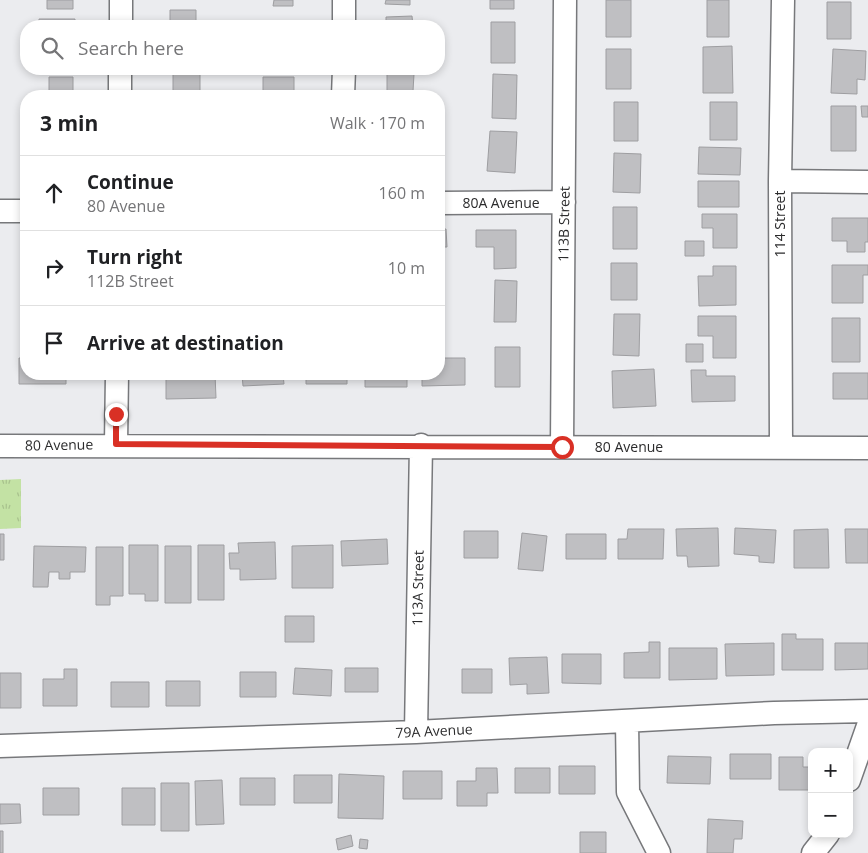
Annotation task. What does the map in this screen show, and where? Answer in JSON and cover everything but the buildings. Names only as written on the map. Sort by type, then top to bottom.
[{"type":"street","points":[[121,0],[121,20]]},
{"type":"street","points":[[344,0],[344,20]]},
{"type":"street","name":"113B Street","points":[[562,447],[565,0]]},
{"type":"street","name":"114 Street","points":[[781,448],[780,181],[783,0]]},
{"type":"street","points":[[120,75],[120,90]]},
{"type":"street","points":[[343,90],[344,75]]},
{"type":"street","points":[[780,181],[868,182]]},
{"type":"street","name":"80A Avenue","points":[[445,203],[564,202]]},
{"type":"street","points":[[0,211],[20,211]]},
{"type":"street","points":[[116,444],[117,380]]},
{"type":"street","name":"80 Avenue","points":[[0,446],[116,444],[868,448]]},
{"type":"street","name":"113A Street","points":[[416,732],[421,445]]},
{"type":"street","name":"79A Avenue","points":[[0,746],[416,732],[774,713],[868,711]]},
{"type":"street","points":[[627,721],[628,792],[659,853]]},
{"type":"street","points":[[853,769],[868,726]]},
{"type":"street","points":[[812,853],[825,838]]},
{"type":"green space","points":[[21,479],[21,528],[0,529],[0,480]]},
{"type":"route","points":[[116,414],[116,444],[562,447]]}]
